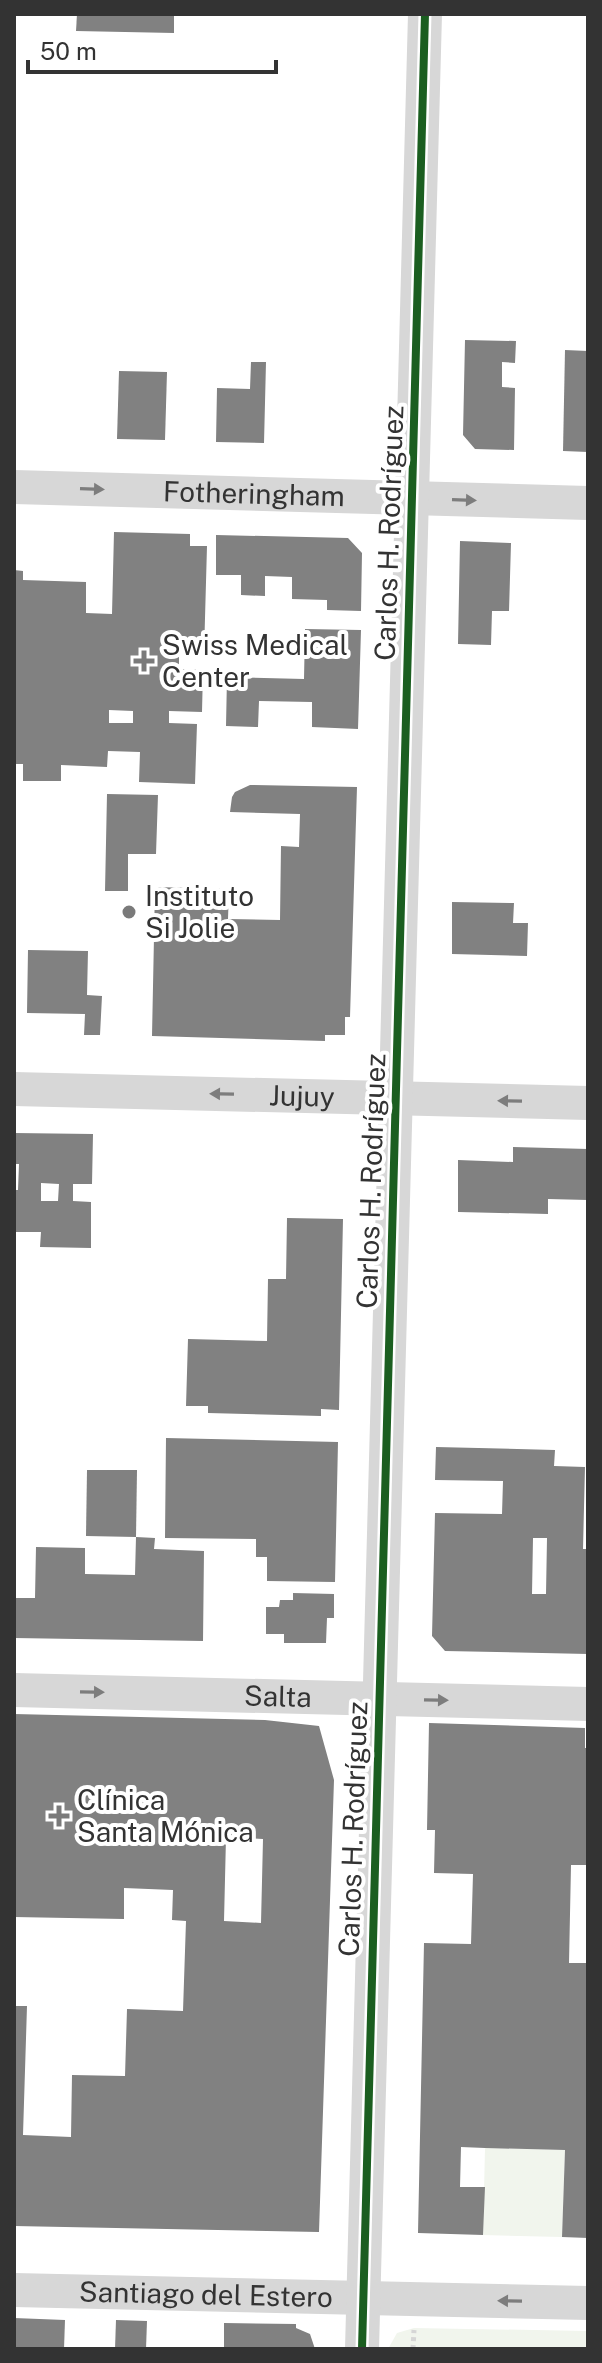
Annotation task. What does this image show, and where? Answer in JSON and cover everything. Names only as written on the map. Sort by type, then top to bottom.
[{"type":"street","name":"Carlos H. Rodríguez","points":[[362,2349],[425,14]]},
{"type":"street","name":"Fotheringham","points":[[14,487],[588,503]]},
{"type":"street","name":"Jujuy","points":[[14,1089],[588,1103]]},
{"type":"street","name":"Salta","points":[[14,1690],[588,1704]]},
{"type":"street","name":"Santiago del Estero","points":[[14,2290],[588,2303]]},
{"type":"path","points":[[413,2349],[414,2328]]},
{"type":"shaded area","points":[[485,2148],[565,2150],[562,2237],[483,2235]]},
{"type":"shaded area","points":[[414,2328],[588,2331],[588,2349],[388,2349],[397,2333]]},
{"type":"building","points":[[77,14],[174,14],[174,33],[76,31]]},
{"type":"building","points":[[465,340],[516,341],[515,363],[502,362],[502,387],[515,388],[514,450],[475,449],[463,435]]},
{"type":"building","points":[[565,350],[588,351],[588,452],[563,451]]},
{"type":"building","points":[[251,362],[266,362],[264,443],[216,442],[217,388],[250,389]]},
{"type":"building","points":[[119,371],[167,372],[165,440],[117,439]]},
{"type":"building","points":[[114,532],[190,534],[190,546],[207,546],[204,654],[179,653],[179,669],[203,670],[202,712],[169,711],[169,723],[197,724],[195,784],[139,782],[140,752],[108,751],[107,767],[61,765],[61,781],[23,781],[23,764],[14,764],[14,570],[23,571],[23,580],[86,582],[86,613],[112,614]],"holes":[[[109,710],[133,711],[133,723],[109,723]]]},
{"type":"building","points":[[216,535],[348,538],[362,553],[361,611],[327,610],[327,600],[292,599],[292,577],[265,576],[265,596],[241,595],[241,575],[216,575]]},
{"type":"building","points":[[460,541],[511,543],[509,611],[492,611],[491,645],[458,644]]},
{"type":"building","points":[[305,629],[361,630],[358,729],[312,727],[312,702],[259,701],[258,727],[226,726],[227,677],[304,679]]},
{"type":"building","points":[[250,785],[357,787],[350,1017],[345,1017],[345,1035],[325,1035],[325,1041],[152,1036],[155,887],[229,889],[228,919],[280,920],[281,846],[299,847],[300,814],[230,812],[235,792]]},
{"type":"building","points":[[107,794],[158,795],[156,854],[128,854],[128,891],[105,891]]},
{"type":"building","points":[[452,902],[514,903],[513,923],[528,923],[527,956],[452,954]]},
{"type":"building","points":[[28,950],[88,951],[87,995],[102,996],[100,1035],[84,1035],[85,1014],[27,1013]]},
{"type":"building","points":[[14,1133],[93,1134],[92,1184],[73,1184],[73,1201],[91,1202],[91,1248],[40,1247],[41,1232],[14,1232],[14,1190],[18,1190],[19,1164],[14,1164]],"holes":[[[41,1183],[59,1184],[58,1201],[41,1201]]]},
{"type":"building","points":[[513,1147],[588,1149],[588,1200],[548,1199],[548,1214],[458,1212],[458,1160],[513,1162]]},
{"type":"building","points":[[287,1218],[343,1219],[339,1410],[321,1409],[321,1416],[208,1413],[208,1406],[186,1406],[188,1339],[267,1341],[268,1279],[286,1279]]},
{"type":"building","points":[[166,1438],[338,1442],[335,1582],[267,1581],[267,1557],[256,1557],[256,1539],[165,1538]]},
{"type":"building","points":[[436,1447],[555,1450],[554,1466],[585,1467],[583,1549],[588,1549],[588,1654],[445,1651],[432,1636],[435,1513],[502,1514],[503,1481],[435,1480]],"holes":[[[533,1538],[547,1538],[546,1594],[532,1594]]]},
{"type":"building","points":[[87,1470],[137,1470],[136,1537],[86,1536]]},
{"type":"building","points":[[136,1537],[155,1538],[154,1549],[204,1551],[203,1641],[14,1638],[14,1598],[35,1598],[36,1547],[85,1548],[85,1574],[135,1575]]},
{"type":"building","points":[[293,1593],[334,1594],[334,1618],[327,1618],[326,1643],[284,1643],[284,1634],[266,1634],[266,1607],[279,1607],[280,1600],[293,1600]]},
{"type":"building","points":[[14,1714],[265,1720],[319,1726],[334,1780],[319,2232],[14,2226],[14,2006],[27,2006],[23,2135],[71,2137],[72,2075],[125,2076],[127,2009],[183,2011],[186,1921],[172,1920],[173,1890],[124,1888],[124,1919],[14,1917]],"holes":[[[226,1837],[263,1839],[261,1923],[224,1921]]]},
{"type":"building","points":[[429,1723],[585,1728],[585,1748],[588,1748],[588,1865],[571,1865],[569,1963],[588,1963],[588,2238],[562,2237],[565,2150],[461,2147],[460,2187],[485,2187],[483,2235],[418,2233],[424,1943],[471,1944],[473,1874],[434,1873],[435,1830],[427,1830]]},
{"type":"building","points":[[14,2318],[65,2320],[64,2349],[14,2349]]},
{"type":"building","points":[[116,2320],[147,2321],[146,2349],[115,2349]]},
{"type":"building","points":[[224,2323],[296,2324],[296,2328],[310,2334],[315,2349],[224,2349]]},
{"type":"cycle path","points":[[362,2349],[425,14]]},
{"type":"place","name":"Swiss Medical Center","points":[[144,661]]},
{"type":"place","name":"Instituto Si Jolie","points":[[129,912]]},
{"type":"place","name":"Clínica Santa Mónica","points":[[59,1816]]}]
